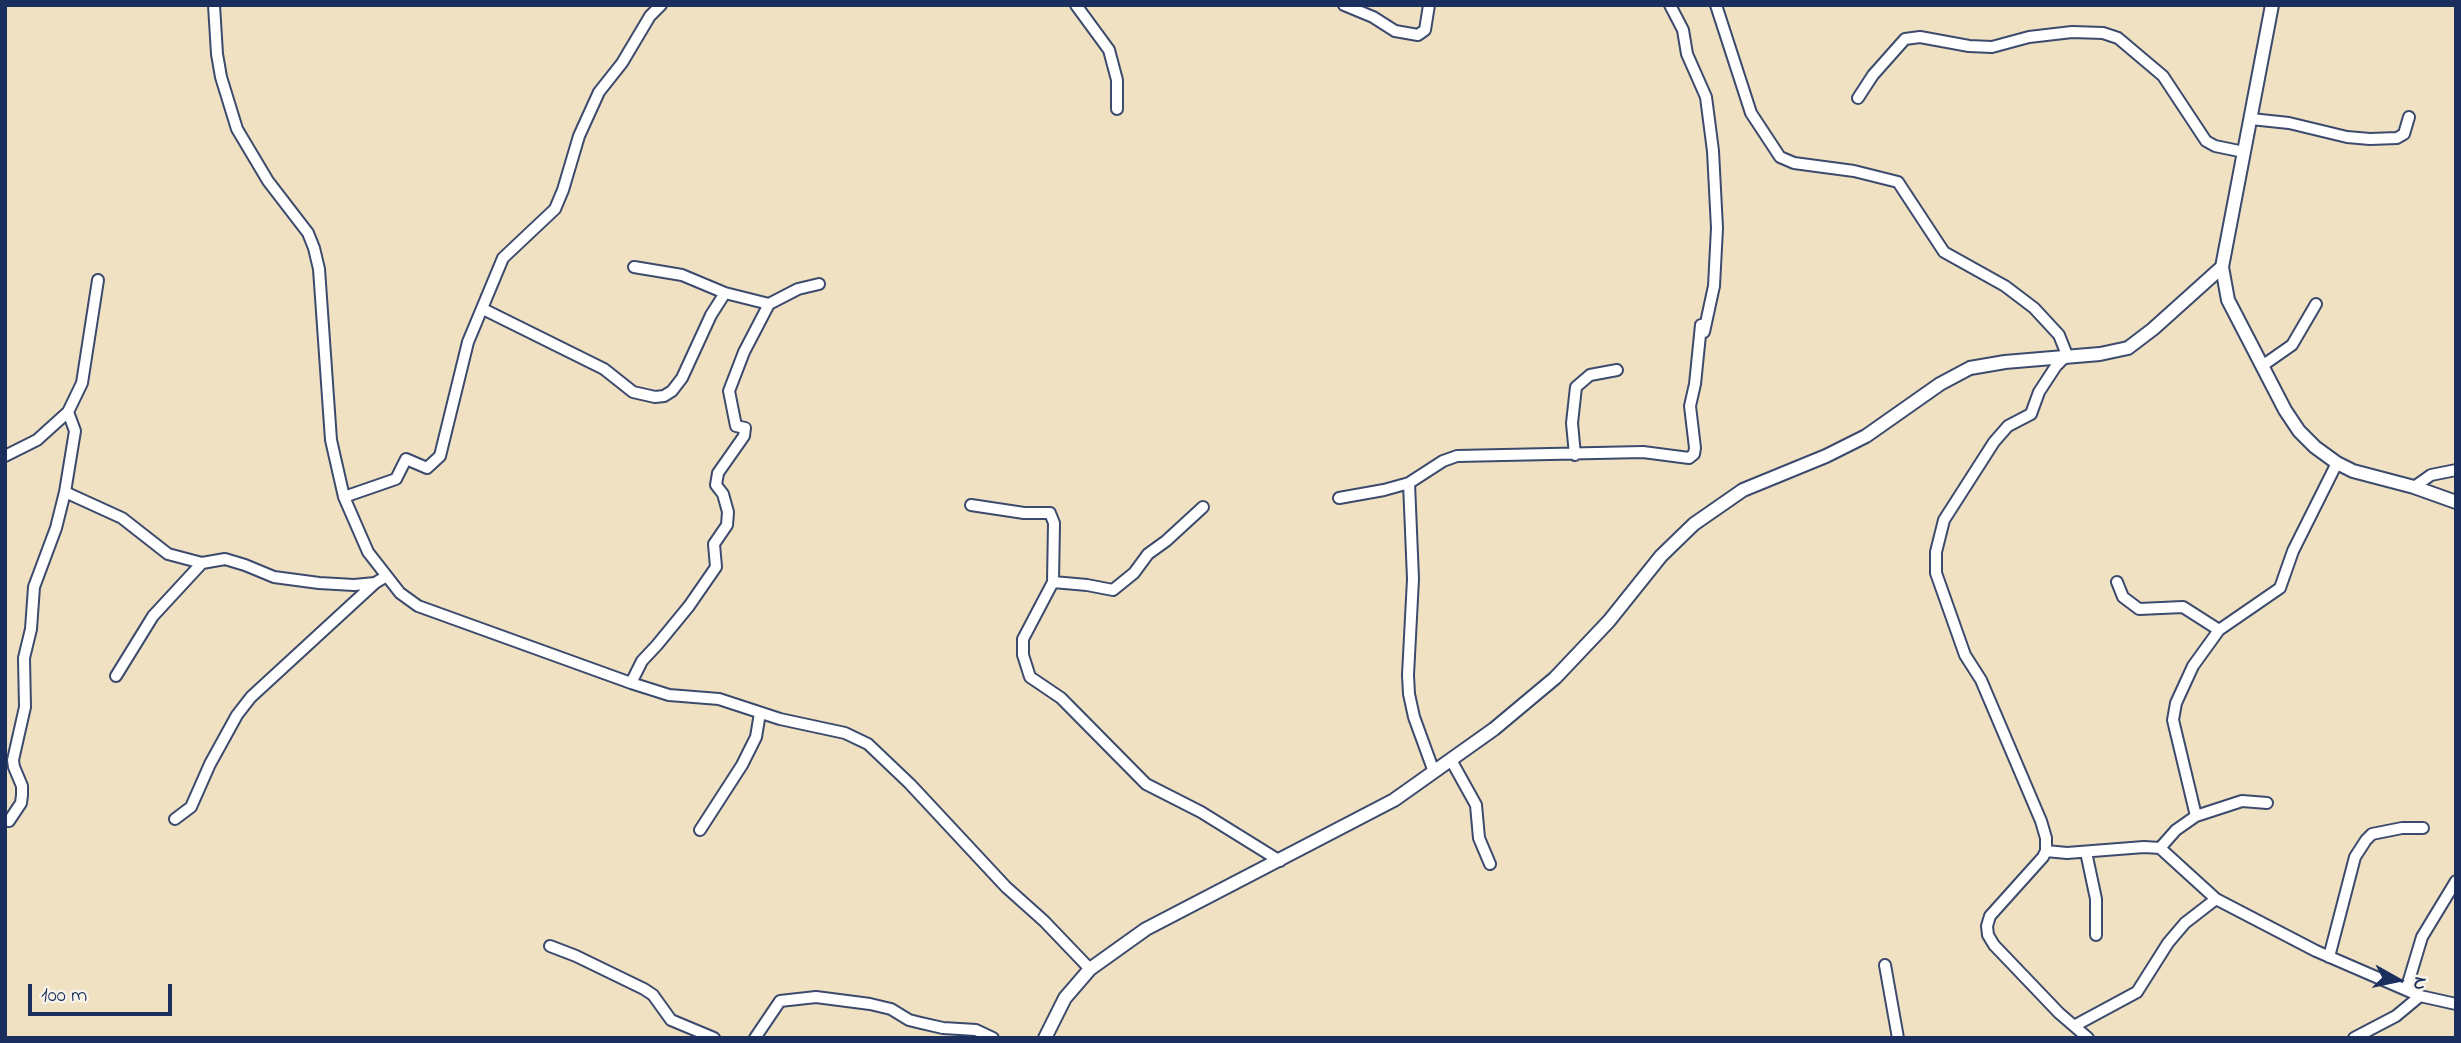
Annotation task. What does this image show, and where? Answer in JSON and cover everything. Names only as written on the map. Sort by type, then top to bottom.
[{"type":"street","points":[[214,5],[221,76],[237,128],[268,181],[308,233],[314,248],[319,269],[331,440],[344,497],[368,552],[400,593],[418,607],[631,683],[669,695],[719,699],[760,713],[845,733],[868,744],[910,784],[1006,887],[1044,921],[1090,969]]},
{"type":"street","points":[[344,497],[396,480],[406,459],[427,468],[440,456],[468,342],[503,258],[555,209],[579,136],[599,92],[622,63],[650,16],[660,5]]},
{"type":"street","points":[[1076,5],[1110,50],[1117,80],[1118,109]]},
{"type":"street","points":[[1345,5],[1395,30],[1418,36],[1425,30],[1429,5]]},
{"type":"street","points":[[1670,5],[1684,30],[1687,54],[1706,97],[1713,151],[1717,228],[1714,286],[1706,327],[1699,345]]},
{"type":"street","points":[[1716,5],[1751,113],[1780,157],[1794,163],[1854,171],[1898,182],[1944,252],[2005,286],[2034,308],[2059,335],[2067,355]]},
{"type":"street","points":[[2272,5],[2222,267],[2228,300],[2299,431],[2315,447],[2337,463],[2371,477],[2414,487],[2456,502]]},
{"type":"street","points":[[1858,99],[1873,75],[1905,40],[1920,37],[1969,46],[1992,47],[2029,37],[2072,32],[2103,33],[2118,38],[2164,76],[2206,141],[2215,146],[2244,152]]},
{"type":"street","points":[[2251,119],[2288,123],[2347,137],[2370,139],[2398,138],[2404,134],[2409,117]]},
{"type":"street","points":[[634,267],[682,275],[725,293],[769,304]]},
{"type":"street","points":[[1045,1038],[1065,998],[1090,969],[1146,929],[1394,800],[1494,729],[1555,678],[1609,621],[1661,556],[1694,524],[1743,490],[1826,456],[1866,436],[1940,384],[1970,368],[2067,355],[2100,354],[2128,348],[2222,267]]},
{"type":"street","points":[[5,456],[37,440],[68,412],[82,383],[98,280]]},
{"type":"street","points":[[631,683],[642,661],[689,606],[716,567],[714,544],[727,524],[728,512],[723,494],[716,485],[718,472],[744,436],[744,428],[736,426],[730,400],[730,384],[769,304],[799,289],[820,284]]},
{"type":"street","points":[[484,309],[604,369],[634,392],[655,397],[672,391],[682,378],[711,315],[725,293]]},
{"type":"street","points":[[2262,366],[2292,345],[2316,304]]},
{"type":"street","points":[[1339,498],[1409,483],[1443,461],[1457,456],[1643,452],[1689,458],[1694,454],[1695,448],[1690,406],[1701,325]]},
{"type":"street","points":[[2067,355],[2056,366],[2039,392],[2031,414],[2008,426],[1994,442],[1944,520],[1936,552],[1936,573],[1965,655],[1981,680],[2041,821],[2046,850],[2037,866],[1990,916],[1988,935],[1994,945],[2088,1038]]},
{"type":"street","points":[[1575,455],[1572,423],[1576,387],[1590,375],[1616,370]]},
{"type":"street","points":[[9,821],[21,803],[22,795],[22,786],[13,767],[13,760],[25,707],[24,658],[31,629],[34,587],[56,528],[75,431],[68,412]]},
{"type":"street","points":[[2196,816],[2173,720],[2176,702],[2193,666],[2219,630],[2280,588],[2293,551],[2337,463]]},
{"type":"street","points":[[2414,487],[2431,475],[2456,470]]},
{"type":"street","points":[[1409,483],[1413,579],[1409,694],[1414,717],[1434,772]]},
{"type":"street","points":[[65,492],[122,517],[168,554],[202,563],[225,559],[274,577],[319,583],[375,583]]},
{"type":"street","points":[[971,505],[1024,513],[1050,513],[1054,523],[1053,582],[1023,639],[1023,655],[1030,677],[1061,698],[1146,784],[1201,812],[1280,861]]},
{"type":"street","points":[[1053,582],[1113,590],[1134,573],[1148,554],[1203,507]]},
{"type":"street","points":[[116,676],[153,616],[202,563]]},
{"type":"street","points":[[175,819],[191,807],[237,715],[251,697],[375,583],[386,577]]},
{"type":"street","points":[[2117,582],[2123,597],[2138,609],[2183,607],[2219,630]]},
{"type":"street","points":[[700,830],[752,747],[760,713]]},
{"type":"street","points":[[1451,761],[1476,806],[1479,838],[1490,864]]},
{"type":"street","points":[[2160,848],[2176,830],[2196,816],[2242,801],[2267,803]]},
{"type":"street","points":[[2329,957],[2355,858],[2366,840],[2372,834],[2402,828],[2423,828]]},
{"type":"street","points":[[2046,850],[2086,852],[2160,848],[2216,899],[2329,957],[2420,996],[2456,1004]]},
{"type":"street","points":[[2086,852],[2096,899],[2096,935]]},
{"type":"street","points":[[2406,990],[2422,937],[2456,881]]},
{"type":"street","points":[[2074,1026],[2137,992],[2168,943],[2185,923],[2216,899]]},
{"type":"street","points":[[550,946],[644,989],[653,995],[671,1020],[715,1038]]},
{"type":"street","points":[[1885,965],[1898,1038]]},
{"type":"street","points":[[2354,1038],[2396,1016],[2420,996]]},
{"type":"street","points":[[755,1038],[780,1001],[816,997],[870,1004],[891,1009],[909,1020],[943,1028],[976,1030],[993,1038]]}]
